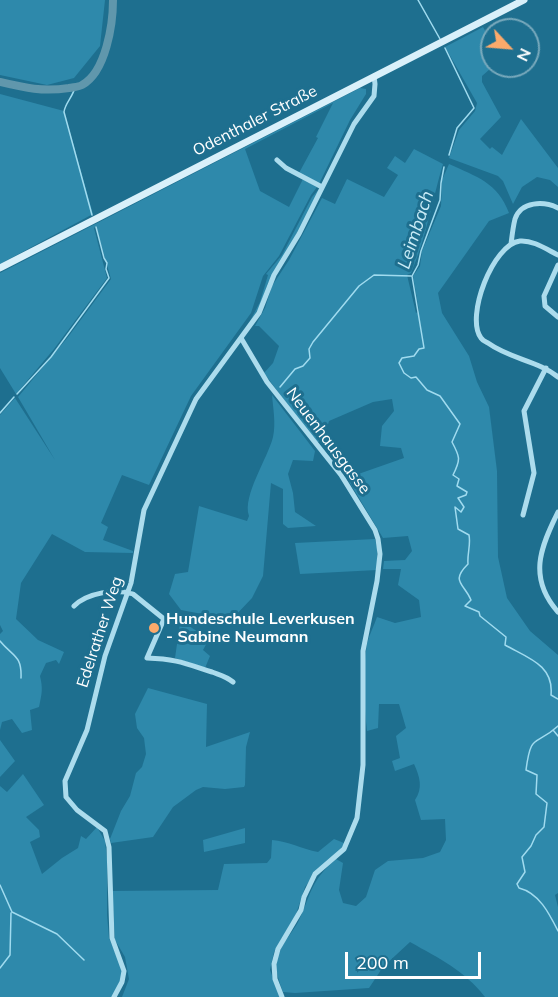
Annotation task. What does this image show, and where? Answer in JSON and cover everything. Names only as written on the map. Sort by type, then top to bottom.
[{"type":"main road","name":"Odenthaler Straße","points":[[0,268],[524,0]]},
{"type":"street","name":"Edelrather Weg","points":[[114,997],[122,982],[124,971],[112,938],[109,847],[105,831],[77,810],[66,797],[65,781],[87,730],[105,656],[128,592],[141,519],[148,500],[196,399],[259,313],[274,276],[284,262],[354,124],[374,96],[374,76]]},
{"type":"street","points":[[277,160],[286,168],[322,188]]},
{"type":"street","points":[[511,244],[516,216],[526,206],[547,202],[558,208]]},
{"type":"street","points":[[558,255],[530,241],[518,241],[511,244],[495,260],[485,280],[479,300],[476,324],[481,338],[502,353],[546,369],[558,377]]},
{"type":"street","points":[[558,265],[544,296],[545,306],[558,317]]},
{"type":"street","name":"Neuenhausgasse","points":[[241,338],[267,382],[341,475],[375,530],[380,554],[363,651],[363,765],[357,818],[344,849],[315,874],[304,897],[301,910],[279,949],[274,964],[275,979],[282,997]]},
{"type":"street","points":[[523,515],[534,473],[524,411],[546,369]]},
{"type":"street","points":[[558,512],[542,547],[539,568],[545,592],[558,612]]},
{"type":"street","points":[[74,606],[79,600],[102,593],[128,592],[133,594],[164,619],[147,658],[184,662],[223,675],[233,682]]},
{"type":"shaded area","points":[[0,0],[105,0],[100,46],[74,78],[47,85],[0,75]]},
{"type":"shaded area","points":[[480,29],[480,78],[501,117],[480,139],[490,149],[492,147],[502,155],[521,119],[558,168],[558,187],[550,180],[537,177],[522,187],[513,204],[503,181],[498,176],[449,158],[459,130],[475,111],[477,103],[445,47]]},
{"type":"shaded area","points":[[360,88],[366,89],[366,94],[350,120],[319,184],[299,173],[333,103],[245,149],[260,191],[289,207],[303,179],[317,187],[279,256],[263,276],[251,313],[191,396],[149,485],[122,475],[101,523],[108,527],[103,540],[133,551],[133,553],[85,552],[52,534],[21,583],[16,619],[38,640],[64,652],[59,664],[56,660],[46,663],[40,676],[42,691],[39,707],[30,710],[32,730],[22,733],[12,719],[2,722],[0,730],[0,634],[3,631],[0,625],[0,415],[15,398],[55,460],[18,397],[68,337],[111,279],[96,226],[94,228],[107,278],[54,349],[16,394],[0,368],[0,273]]},
{"type":"shaded area","points":[[0,94],[64,111],[93,214],[0,264]]},
{"type":"shaded area","points":[[414,149],[443,164],[421,246],[411,273],[407,275],[416,313],[419,311],[413,276],[420,266],[422,251],[441,206],[442,180],[449,164],[492,187],[499,194],[509,213],[489,221],[438,293],[442,313],[469,356],[477,382],[489,407],[497,471],[498,557],[507,598],[530,631],[558,655],[558,893],[555,895],[558,907],[558,997],[485,997],[460,972],[410,942],[383,967],[369,988],[283,992],[277,972],[279,954],[297,923],[313,887],[336,859],[343,863],[339,890],[343,903],[356,906],[366,897],[375,870],[388,861],[423,858],[440,852],[446,840],[445,819],[421,820],[415,800],[420,782],[414,764],[395,771],[392,761],[400,758],[396,736],[406,728],[399,704],[379,704],[378,728],[367,731],[364,665],[367,644],[377,617],[395,623],[421,617],[419,600],[398,585],[401,569],[383,569],[384,561],[405,560],[412,551],[408,536],[383,538],[347,478],[404,458],[401,448],[380,446],[382,426],[394,411],[392,399],[373,402],[329,421],[324,439],[316,443],[264,373],[273,363],[279,346],[259,326],[255,326],[265,308],[272,286],[289,260],[322,198],[335,204],[347,179],[384,197],[398,175],[387,168],[395,156],[405,163]]},
{"type":"shaded area","points":[[320,188],[284,258],[268,283],[259,308],[249,323],[260,302],[268,275],[266,274],[282,255],[312,197]]},
{"type":"shaded area","points":[[272,395],[315,451],[313,461],[293,460],[288,474],[295,512],[316,526],[288,528],[283,524],[283,489],[271,483],[263,576],[252,598],[233,618],[217,625],[218,617],[181,610],[169,594],[175,574],[188,572],[199,506],[247,521],[252,488],[273,437]]},
{"type":"shaded area","points":[[375,539],[377,570],[300,574],[295,543]]},
{"type":"shaded area","points":[[180,623],[209,639],[203,650],[210,656],[205,668],[175,658]]},
{"type":"shaded area","points":[[148,688],[207,704],[206,747],[250,732],[246,747],[245,785],[225,789],[203,787],[196,790],[173,807],[153,837],[111,843],[110,839],[121,811],[130,796],[136,773],[142,767],[146,754],[144,738],[137,728],[135,714]]},
{"type":"shaded area","points":[[0,740],[15,761],[0,777]]},
{"type":"shaded area","points":[[23,774],[44,805],[26,817],[39,830],[40,837],[30,842],[42,874],[78,848],[81,836],[86,839],[97,827],[105,841],[109,938],[122,969],[123,979],[113,997],[0,997],[0,786],[7,792]]},
{"type":"shaded area","points":[[245,828],[245,843],[204,852],[203,840]]},
{"type":"shaded area","points":[[334,839],[344,843],[344,846],[315,873],[305,887],[296,914],[274,952],[270,970],[280,997],[122,997],[129,979],[125,957],[115,940],[112,891],[218,890],[224,864],[267,863],[271,858],[272,840],[318,852]]},
{"type":"waterway","points":[[0,82],[42,89],[82,85],[97,70],[102,59],[110,34],[113,0]]},
{"type":"waterway","name":"Leimbach","points":[[418,0],[440,39]]},
{"type":"waterway","name":"Leimbach","points":[[445,48],[474,108],[457,128],[449,155]]},
{"type":"waterway","points":[[75,87],[64,112],[92,215]]},
{"type":"waterway","name":"Leimbach","points":[[444,167],[440,200],[418,265],[412,276],[424,348],[419,349],[414,356],[402,358],[399,363],[404,373],[411,378],[416,377],[427,390],[440,396],[460,424],[452,442],[458,458],[453,475],[459,479],[457,486],[467,492],[466,495],[458,498],[464,507],[461,512],[455,507],[458,529],[469,535],[468,564],[459,579],[471,600],[465,606],[479,612],[480,616],[506,637],[505,645],[544,669],[551,685],[551,695],[558,699]]},
{"type":"waterway","points":[[17,394],[51,357],[109,278],[96,227]]},
{"type":"waterway","points":[[280,387],[295,369],[303,366],[310,358],[309,349],[313,342],[359,286],[374,275],[411,276]]},
{"type":"waterway","points":[[0,413],[14,397]]},
{"type":"waterway","points":[[0,641],[18,660],[21,678]]},
{"type":"waterway","name":"Leimbach","points":[[558,726],[535,742],[530,750],[526,770],[537,775],[536,794],[547,803],[544,827],[522,857],[525,872],[517,884],[519,888],[538,899],[558,931]]},
{"type":"waterway","points":[[553,730],[558,736]]},
{"type":"waterway","points":[[0,885],[12,912],[57,934],[84,960]]},
{"type":"waterway","points":[[0,968],[10,955],[11,913]]},
{"type":"place","name":"Hundeschule Leverkusen - Sabine Neumann","points":[[154,628]]}]
